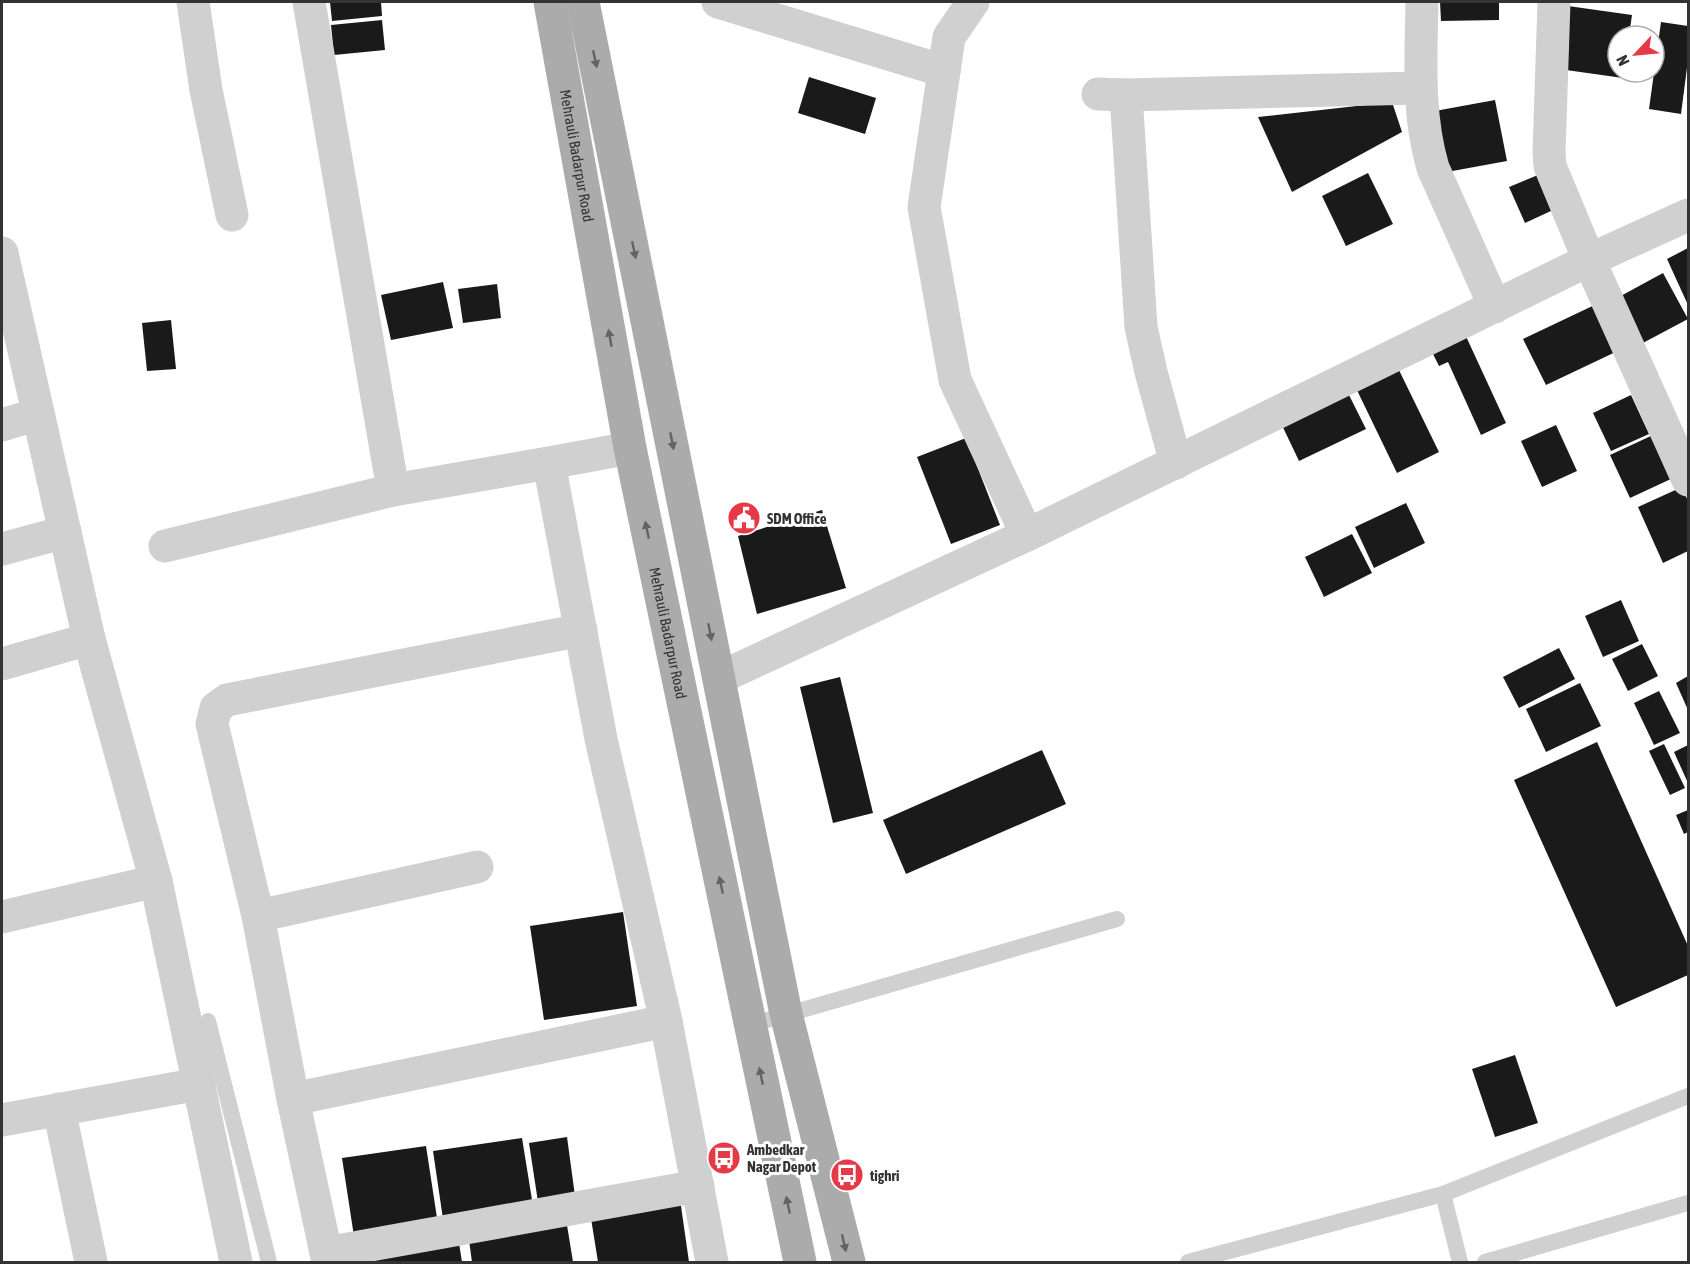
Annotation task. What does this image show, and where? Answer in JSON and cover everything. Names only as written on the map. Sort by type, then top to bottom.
[{"type":"main road","name":"Mehrauli Badarpur Road","points":[[550,2],[630,448],[800,1263]]},
{"type":"main road","points":[[583,2],[786,1014],[849,1263]]},
{"type":"main road","points":[[588,218],[626,210]]},
{"type":"street","points":[[194,2],[206,90],[232,215]]},
{"type":"street","points":[[309,2],[393,490]]},
{"type":"street","points":[[718,2],[944,71]]},
{"type":"street","points":[[973,2],[949,37],[924,207],[955,380],[1027,535]]},
{"type":"street","points":[[1422,2],[1421,88],[1426,146],[1433,168],[1495,307]]},
{"type":"street","points":[[1554,2],[1549,152],[1551,166],[1589,260],[1689,480]]},
{"type":"street","points":[[1176,463],[1141,327],[1112,94],[1421,88]]},
{"type":"street","points":[[718,678],[1027,535],[1589,260],[1689,215]]},
{"type":"street","points":[[2,253],[89,639],[156,881],[236,1263]]},
{"type":"street","points":[[2,424],[38,414]]},
{"type":"street","points":[[165,546],[393,490],[630,448]]},
{"type":"street","points":[[549,464],[601,739],[666,1021],[712,1263]]},
{"type":"street","points":[[2,549],[65,532]]},
{"type":"street","points":[[581,630],[227,700],[216,708],[212,724],[258,916],[293,1099],[327,1258],[698,1186]]},
{"type":"street","points":[[2,664],[89,639]]},
{"type":"street","points":[[258,916],[477,867]]},
{"type":"street","points":[[2,917],[156,881]]},
{"type":"street","points":[[293,1099],[666,1021]]},
{"type":"street","points":[[2,1120],[199,1084]]},
{"type":"street","points":[[59,1109],[91,1263]]},
{"type":"lane","points":[[750,1025],[1117,919]]},
{"type":"lane","points":[[208,1021],[269,1263]]},
{"type":"lane","points":[[1188,1263],[1443,1194],[1689,1096]]},
{"type":"lane","points":[[1443,1194],[1460,1263]]},
{"type":"lane","points":[[1485,1263],[1689,1203]]},
{"type":"building","points":[[330,2],[381,2],[382,16],[332,21]]},
{"type":"building","points":[[1440,2],[1499,2],[1499,20],[1441,21]]},
{"type":"building","points":[[1568,6],[1632,15],[1631,24],[1606,24],[1606,76],[1559,69]]},
{"type":"building","points":[[382,20],[385,50],[334,55],[331,25]]},
{"type":"building","points":[[1661,22],[1688,26],[1688,60],[1681,114],[1649,109],[1652,84],[1666,84],[1666,24],[1661,24]]},
{"type":"building","points":[[809,77],[876,98],[865,134],[798,113]]},
{"type":"building","points":[[1495,100],[1507,161],[1447,172],[1435,111]]},
{"type":"building","points":[[1392,102],[1402,132],[1292,192],[1258,117]]},
{"type":"building","points":[[1368,173],[1393,224],[1346,246],[1322,196]]},
{"type":"building","points":[[1538,175],[1553,210],[1525,223],[1509,187]]},
{"type":"building","points":[[1688,248],[1688,305],[1667,259]]},
{"type":"building","points":[[1663,273],[1688,319],[1641,344],[1617,298]]},
{"type":"building","points":[[443,282],[453,328],[391,340],[381,295]]},
{"type":"building","points":[[497,284],[501,318],[463,323],[458,289]]},
{"type":"building","points":[[1603,301],[1624,348],[1546,385],[1523,339]]},
{"type":"building","points":[[171,320],[176,369],[147,371],[142,323]]},
{"type":"building","points":[[1464,332],[1506,423],[1481,435],[1448,362],[1439,366],[1430,348]]},
{"type":"building","points":[[1396,364],[1439,452],[1397,473],[1354,384]]},
{"type":"building","points":[[1345,387],[1366,429],[1299,461],[1279,419]]},
{"type":"building","points":[[1631,395],[1649,434],[1611,451],[1593,413]]},
{"type":"building","points":[[1556,425],[1577,471],[1542,487],[1521,441]]},
{"type":"building","points":[[1653,435],[1673,478],[1630,498],[1610,455]]},
{"type":"building","points":[[966,438],[1000,525],[951,544],[917,457]]},
{"type":"building","points":[[1682,487],[1688,501],[1688,551],[1663,563],[1638,507]]},
{"type":"building","points":[[1406,503],[1425,543],[1374,568],[1355,527]]},
{"type":"building","points":[[822,510],[846,588],[757,614],[738,536]]},
{"type":"building","points":[[1352,534],[1372,573],[1324,597],[1305,557]]},
{"type":"building","points":[[1621,600],[1639,641],[1603,657],[1585,616]]},
{"type":"building","points":[[1642,644],[1658,676],[1628,691],[1612,659]]},
{"type":"building","points":[[1559,648],[1575,679],[1519,708],[1503,677]]},
{"type":"building","points":[[1688,676],[1688,710],[1676,683]]},
{"type":"building","points":[[840,677],[873,813],[833,823],[800,687]]},
{"type":"building","points":[[1580,683],[1601,726],[1546,752],[1526,709]]},
{"type":"building","points":[[1659,691],[1680,733],[1654,745],[1634,703]]},
{"type":"building","points":[[1597,742],[1688,946],[1688,975],[1616,1007],[1514,780]]},
{"type":"building","points":[[1664,744],[1685,788],[1670,795],[1649,751]]},
{"type":"building","points":[[1688,745],[1688,783],[1674,752]]},
{"type":"building","points":[[1042,750],[1066,804],[906,874],[883,820]]},
{"type":"building","points":[[1688,810],[1688,832],[1684,834],[1676,815]]},
{"type":"building","points":[[623,912],[637,1006],[544,1020],[530,926]]},
{"type":"building","points":[[1515,1055],[1538,1123],[1495,1137],[1472,1069]]},
{"type":"building","points":[[567,1137],[575,1196],[538,1202],[529,1143]]},
{"type":"building","points":[[522,1138],[533,1206],[443,1219],[433,1151]]},
{"type":"building","points":[[426,1146],[439,1231],[355,1243],[342,1158]]},
{"type":"building","points":[[680,1199],[689,1262],[598,1262],[590,1212]]},
{"type":"building","points":[[566,1219],[573,1262],[472,1262],[468,1233]]},
{"type":"building","points":[[458,1237],[462,1262],[365,1262]]},
{"type":"place","name":"SDM Office","points":[[744,518]]},
{"type":"place","name":"Ambedkar Nagar Depot","points":[[724,1158]]},
{"type":"place","name":"tighri","points":[[847,1175]]}]
